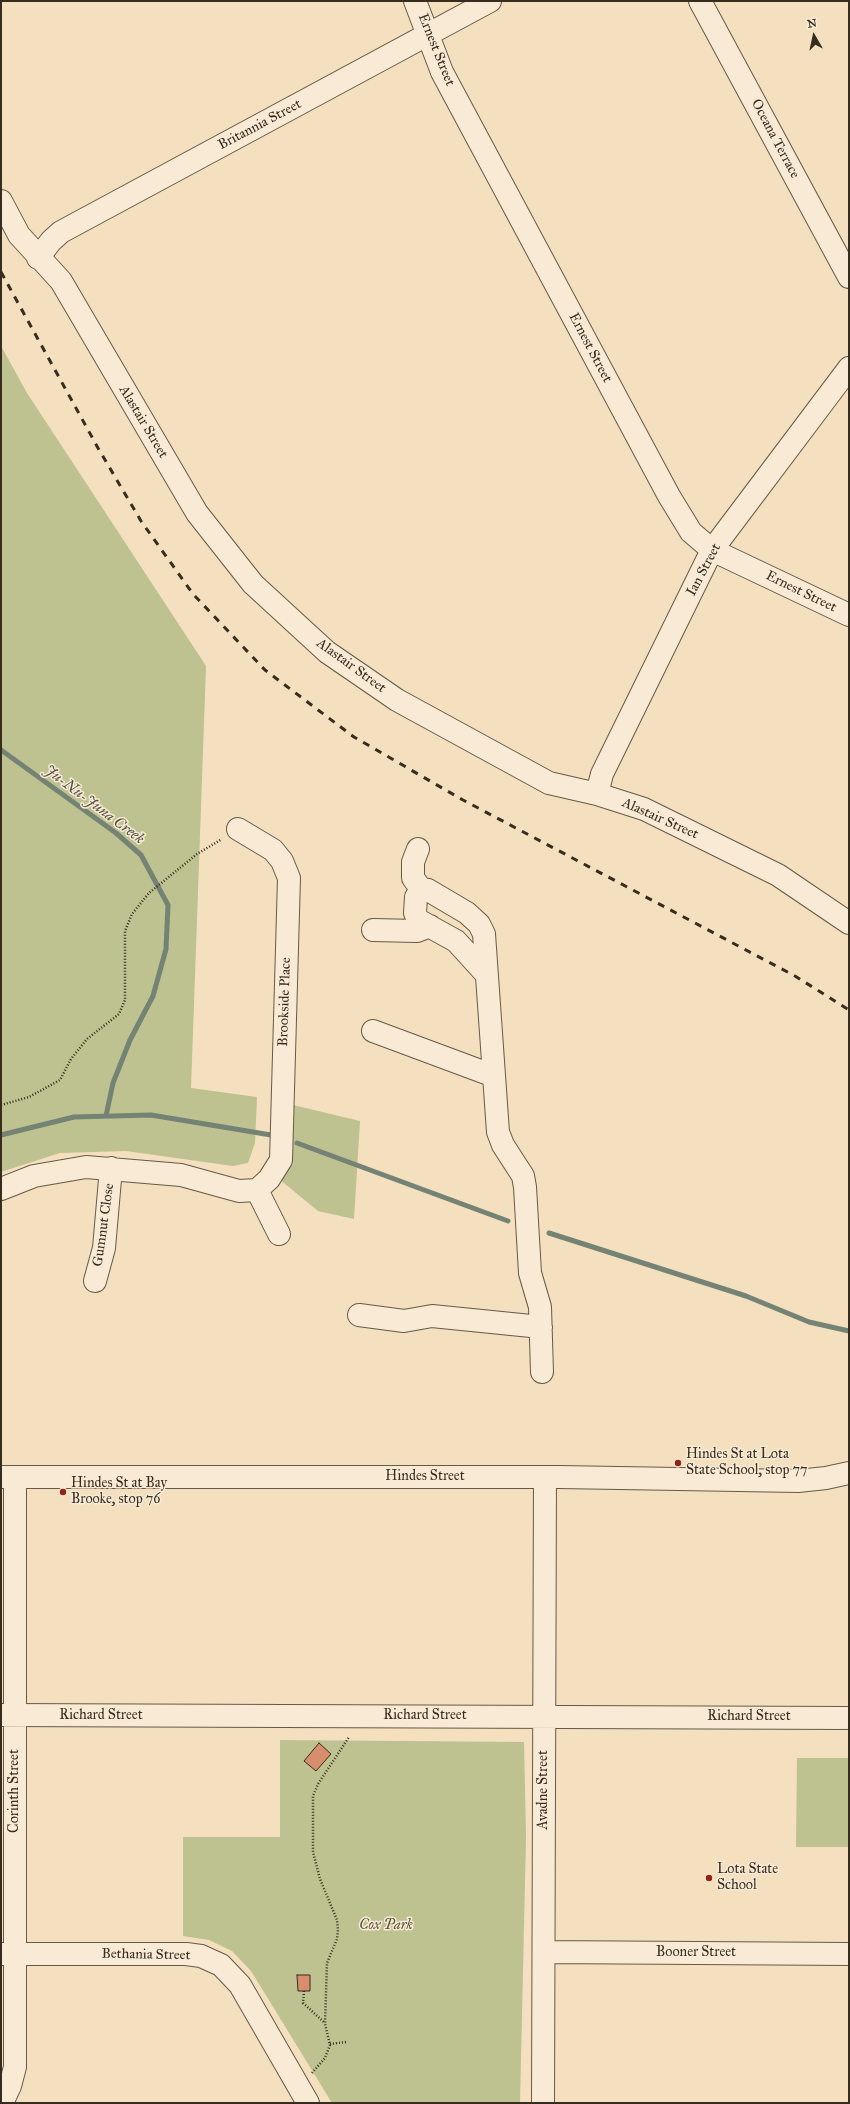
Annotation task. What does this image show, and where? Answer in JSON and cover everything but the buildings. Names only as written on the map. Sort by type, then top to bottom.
[{"type":"street","name":"Ernest Street","points":[[415,1],[429,34],[442,72],[669,496],[691,532],[712,550],[849,615]]},
{"type":"street","name":"Britannia Street","points":[[38,258],[51,241],[62,232],[490,1]]},
{"type":"street","name":"Oceana Terrace","points":[[700,1],[849,277]]},
{"type":"street","name":"Alastair Street","points":[[1,201],[20,235],[38,258],[61,281],[197,513],[253,584],[327,652],[397,700],[549,783],[597,794],[644,809],[778,875],[849,923]]},
{"type":"street","name":"Ian Street","points":[[597,794],[602,774],[712,550],[849,368]]},
{"type":"street","name":"Brookside Place","points":[[238,829],[273,850],[282,862],[289,878],[281,1160],[269,1180],[257,1190]]},
{"type":"street","points":[[418,849],[413,862],[413,878],[421,889],[428,890],[467,914],[479,924],[484,934],[498,1132],[503,1145],[523,1176],[525,1187],[530,1273],[540,1307],[542,1372]]},
{"type":"street","points":[[421,889],[416,897],[415,913],[418,920],[456,941],[486,974]]},
{"type":"street","points":[[373,930],[417,931],[430,926]]},
{"type":"street","points":[[373,1031],[494,1076]]},
{"type":"street","points":[[1,1189],[41,1175],[86,1167],[182,1175],[239,1191],[257,1190],[280,1234]]},
{"type":"street","name":"Gumnut Close","points":[[95,1281],[104,1248],[111,1168]]},
{"type":"street","points":[[359,1315],[404,1321],[432,1316],[541,1327]]},
{"type":"street","name":"Hindes Street","points":[[8,1477],[546,1477],[798,1481],[826,1478],[849,1473]]},
{"type":"street","name":"Corinth Street","points":[[2,2103],[10,2086],[15,2068],[8,1954],[8,1477]]},
{"type":"street","name":"Avadne Street","points":[[543,2103],[546,1477]]},
{"type":"street","name":"Richard Street","points":[[8,1715],[849,1718]]},
{"type":"street","name":"Booner Street","points":[[544,1952],[849,1954]]},
{"type":"street","name":"Bethania Street","points":[[8,1954],[186,1954],[201,1956],[221,1965],[240,1985],[308,2103]]},
{"type":"path","points":[[1,1105],[29,1097],[60,1080],[71,1059],[87,1039],[119,1014],[125,1000],[125,931],[132,914],[149,893],[197,854],[238,829]]},
{"type":"path","points":[[308,2078],[325,2058],[330,2044],[325,2024],[327,1963],[337,1939],[338,1930],[337,1920],[320,1879],[313,1852],[314,1796],[318,1784],[349,1737]]},
{"type":"path","points":[[304,1991],[304,2002],[325,2024]]},
{"type":"path","points":[[330,2044],[346,2042]]},
{"type":"green space","points":[[1,346],[27,393],[206,666],[191,1088],[257,1097],[255,1143],[248,1163],[233,1166],[126,1151],[60,1153],[1,1172]]},
{"type":"green space","points":[[293,1105],[360,1121],[354,1219],[318,1211],[279,1179]]},
{"type":"green space","name":"Cox Park","points":[[280,1740],[524,1742],[526,1837],[520,2103],[332,2103],[251,1971],[232,1951],[209,1940],[183,1936],[183,1837],[280,1837]]},
{"type":"green space","points":[[797,1758],[849,1758],[849,1847],[796,1847]]},
{"type":"waterway","name":"Ju-Nu-Juna Creek","points":[[1,750],[116,833],[141,855],[168,905],[166,949],[153,996],[130,1040],[113,1083],[106,1116]]},
{"type":"waterway","points":[[1,1135],[74,1117],[151,1115],[271,1135]]},
{"type":"waterway","points":[[297,1143],[508,1221]]},
{"type":"waterway","points":[[549,1233],[746,1296],[809,1322],[849,1331]]},
{"type":"railway","points":[[1,272],[98,448],[141,521],[193,594],[265,670],[354,737],[463,800],[795,976],[849,1010]]},
{"type":"place","name":"Hindes St at Lota State School, stop 77","points":[[678,1463]]},
{"type":"place","name":"Hindes St at Bay Brooke, stop 76","points":[[63,1492]]},
{"type":"place","name":"Lota State School","points":[[709,1878]]}]
